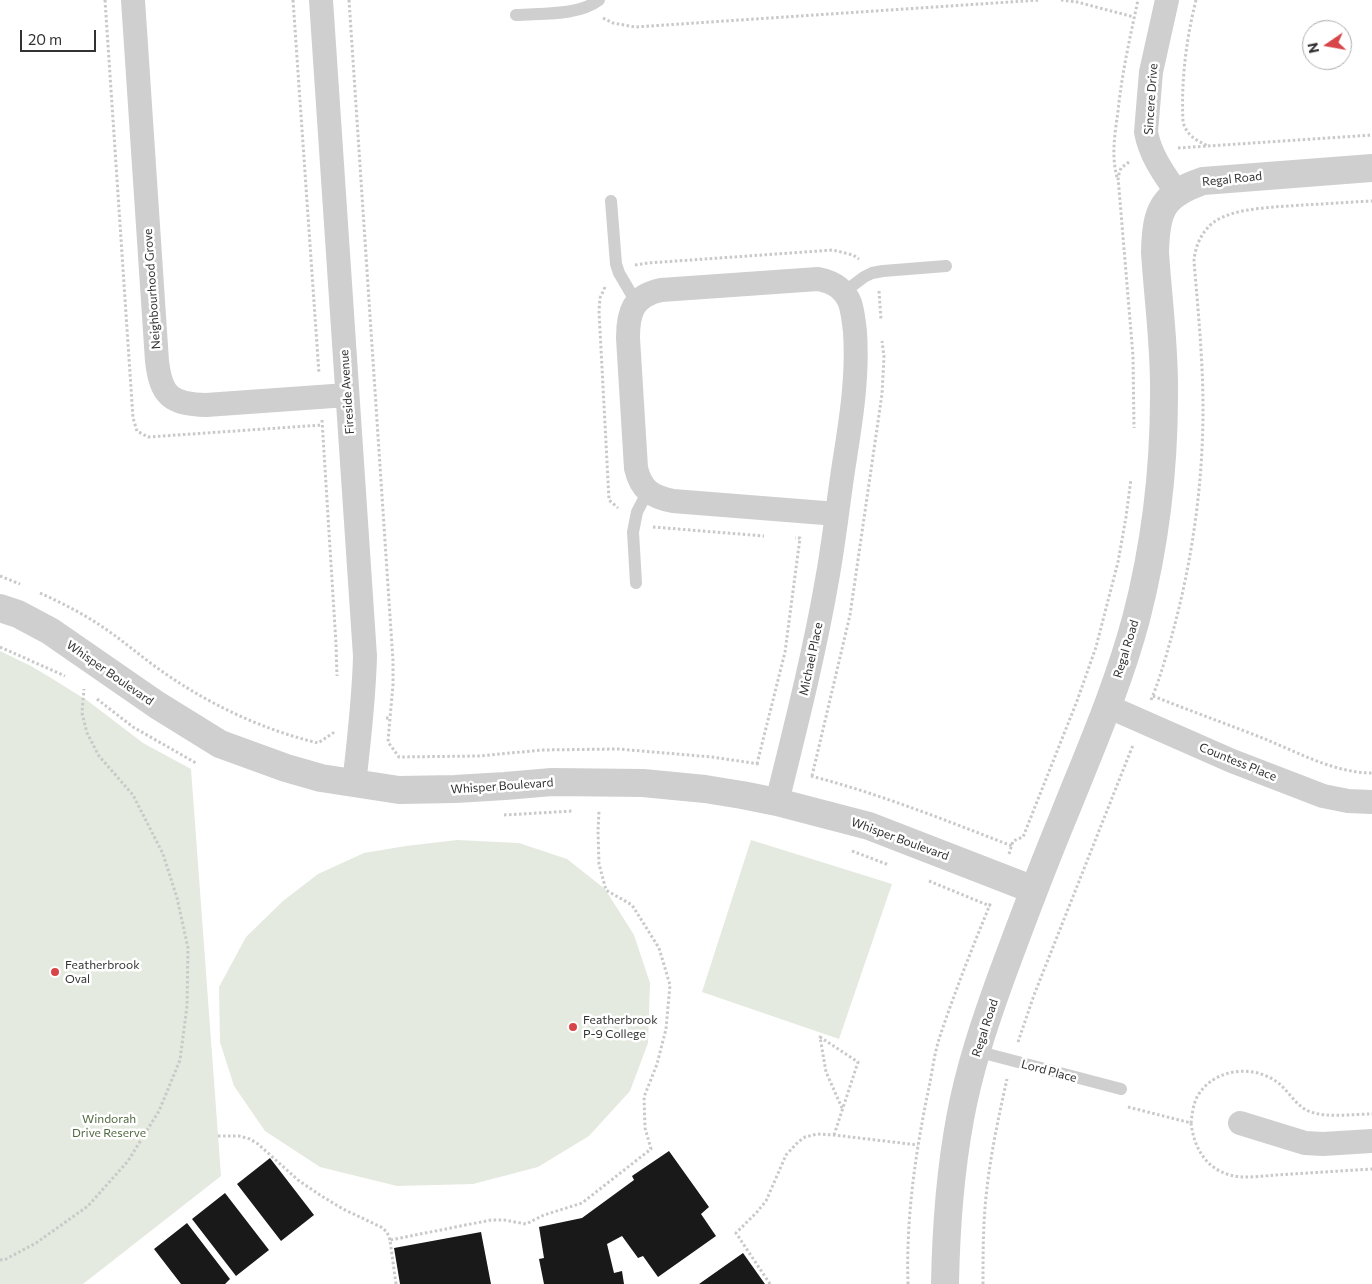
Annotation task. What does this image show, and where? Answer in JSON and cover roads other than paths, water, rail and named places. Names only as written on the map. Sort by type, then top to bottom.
[{"type":"street","name":"Neighbourhood Grove","points":[[133,0],[157,361],[162,386],[172,398],[191,405],[347,396]]},
{"type":"street","name":"Fireside Avenue","points":[[321,0],[365,656],[362,716],[354,784]]},
{"type":"street","name":"Sincere Drive","points":[[1166,0],[1154,57],[1148,97],[1146,132],[1152,152],[1176,193]]},
{"type":"street","name":"Regal Road","points":[[945,1284],[952,1164],[960,1117],[976,1051],[1011,949],[1123,662],[1136,620],[1155,532],[1162,468],[1164,394],[1156,260],[1156,233],[1162,209],[1176,193],[1203,181],[1372,168]]},
{"type":"street","points":[[837,514],[673,501],[663,499],[648,491],[642,484],[636,468],[628,322],[636,302],[652,292],[661,290],[818,279],[836,284],[844,292]]},
{"type":"street","name":"Michael Place","points":[[777,802],[808,675],[827,578],[854,393],[856,369],[854,319],[850,303],[844,292]]},
{"type":"street","name":"Whisper Boulevard","points":[[0,608],[18,614],[50,631],[157,705],[220,744],[286,768],[321,778],[399,790],[475,788],[552,782],[643,783],[705,789],[777,802],[869,826],[1034,890]]},
{"type":"street","name":"Countess Place","points":[[1107,706],[1232,761],[1323,796],[1348,801],[1372,802]]},
{"type":"street","points":[[1240,1123],[1305,1143],[1323,1144],[1372,1141]]},
{"type":"lane","points":[[516,15],[571,11],[596,2]]},
{"type":"lane","points":[[611,201],[614,252],[619,273],[636,302]]},
{"type":"lane","points":[[844,292],[864,277],[883,270],[946,266]]},
{"type":"lane","points":[[636,583],[633,542],[635,522],[648,491]]},
{"type":"lane","name":"Lord Place","points":[[976,1051],[1121,1090]]},
{"type":"place","name":"Featherbrook Oval","points":[[55,972]]},
{"type":"place","name":"Featherbrook P-9 College","points":[[573,1027]]},
{"type":"park label","name":"Windorah Drive Reserve","points":[[109,1126]]}]
